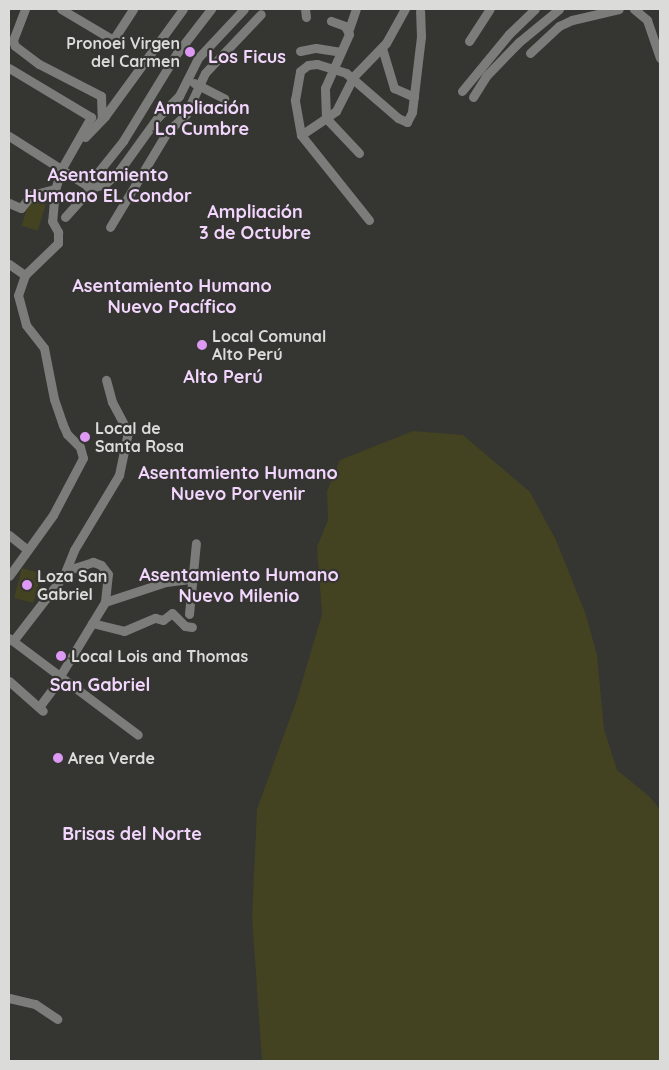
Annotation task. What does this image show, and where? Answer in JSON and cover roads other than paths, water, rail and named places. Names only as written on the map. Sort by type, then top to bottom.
[{"type":"street","points":[[25,9],[13,40],[15,46],[38,64],[101,96],[102,119]]},
{"type":"street","points":[[60,9],[113,40],[133,9]]},
{"type":"street","points":[[72,150],[102,119],[183,9]]},
{"type":"street","points":[[65,217],[123,140],[176,53],[211,9]]},
{"type":"street","points":[[9,136],[62,168],[89,187],[105,184],[119,171],[158,117],[180,96],[198,58],[244,9]]},
{"type":"street","points":[[356,9],[323,96],[326,118],[359,153]]},
{"type":"street","points":[[301,136],[336,111],[353,77],[382,48],[405,9],[421,10],[421,37],[414,97],[410,118],[404,122],[353,77],[334,68],[310,65],[300,71],[295,100],[301,136],[369,220]]},
{"type":"street","points":[[469,41],[490,9]]},
{"type":"street","points":[[462,91],[509,34],[535,9]]},
{"type":"street","points":[[472,97],[486,76],[519,42],[559,9]]},
{"type":"street","points":[[530,53],[566,23],[619,9]]},
{"type":"street","points":[[634,9],[647,20],[660,58]]},
{"type":"street","points":[[110,227],[167,132],[186,114],[199,86],[216,60],[261,14]]},
{"type":"street","points":[[331,20],[349,29]]},
{"type":"street","points":[[382,48],[394,88],[414,97]]},
{"type":"street","points":[[300,51],[310,49],[341,52]]},
{"type":"street","points":[[310,49],[310,65]]},
{"type":"street","points":[[9,68],[68,106],[91,116],[62,168],[55,189],[52,221],[58,232],[58,243],[25,275],[18,295],[21,313],[44,348],[54,399],[63,425],[83,455],[78,471],[53,514],[26,548],[9,576]]},
{"type":"street","points":[[187,79],[224,98]]},
{"type":"street","points":[[9,203],[20,208],[31,195],[55,189]]},
{"type":"street","points":[[9,265],[25,275]]},
{"type":"street","points":[[106,380],[112,402],[120,411],[128,432],[119,475],[74,550],[66,571],[11,640],[138,735]]},
{"type":"street","points":[[9,535],[26,548]]},
{"type":"street","points":[[189,614],[196,543]]},
{"type":"street","points":[[9,681],[41,709],[104,602],[108,574],[101,565],[93,562],[66,571]]},
{"type":"street","points":[[104,602],[166,582],[192,579]]},
{"type":"street","points":[[92,623],[124,631],[155,618],[163,620],[172,613],[185,626],[192,628]]},
{"type":"street","points":[[9,998],[35,1004],[57,1019]]},
{"type":"place","name":"Pronoei Virgen del Carmen","points":[[190,52]]},
{"type":"place","name":"Local Comunal Alto Perú","points":[[202,345]]},
{"type":"place","name":"Local de Santa Rosa","points":[[85,437]]},
{"type":"place","name":"Loza San Gabriel","points":[[27,585]]},
{"type":"place","name":"Local Lois and Thomas","points":[[61,656]]},
{"type":"place","name":"Area Verde","points":[[58,758]]},
{"type":"district","name":"Los Ficus","points":[[247,57]]},
{"type":"district","name":"Ampliación La Cumbre","points":[[202,119]]},
{"type":"district","name":"Asentamiento Humano EL Condor","points":[[108,186]]},
{"type":"district","name":"Ampliación 3 de Octubre","points":[[255,223]]},
{"type":"district","name":"Asentamiento Humano Nuevo Pacífico","points":[[172,297]]},
{"type":"district","name":"Alto Perú","points":[[223,377]]},
{"type":"district","name":"Asentamiento Humano Nuevo Porvenir","points":[[238,484]]},
{"type":"district","name":"Asentamiento Humano Nuevo Milenio","points":[[239,586]]},
{"type":"district","name":"San Gabriel","points":[[100,685]]},
{"type":"district","name":"Brisas del Norte","points":[[132,834]]}]
